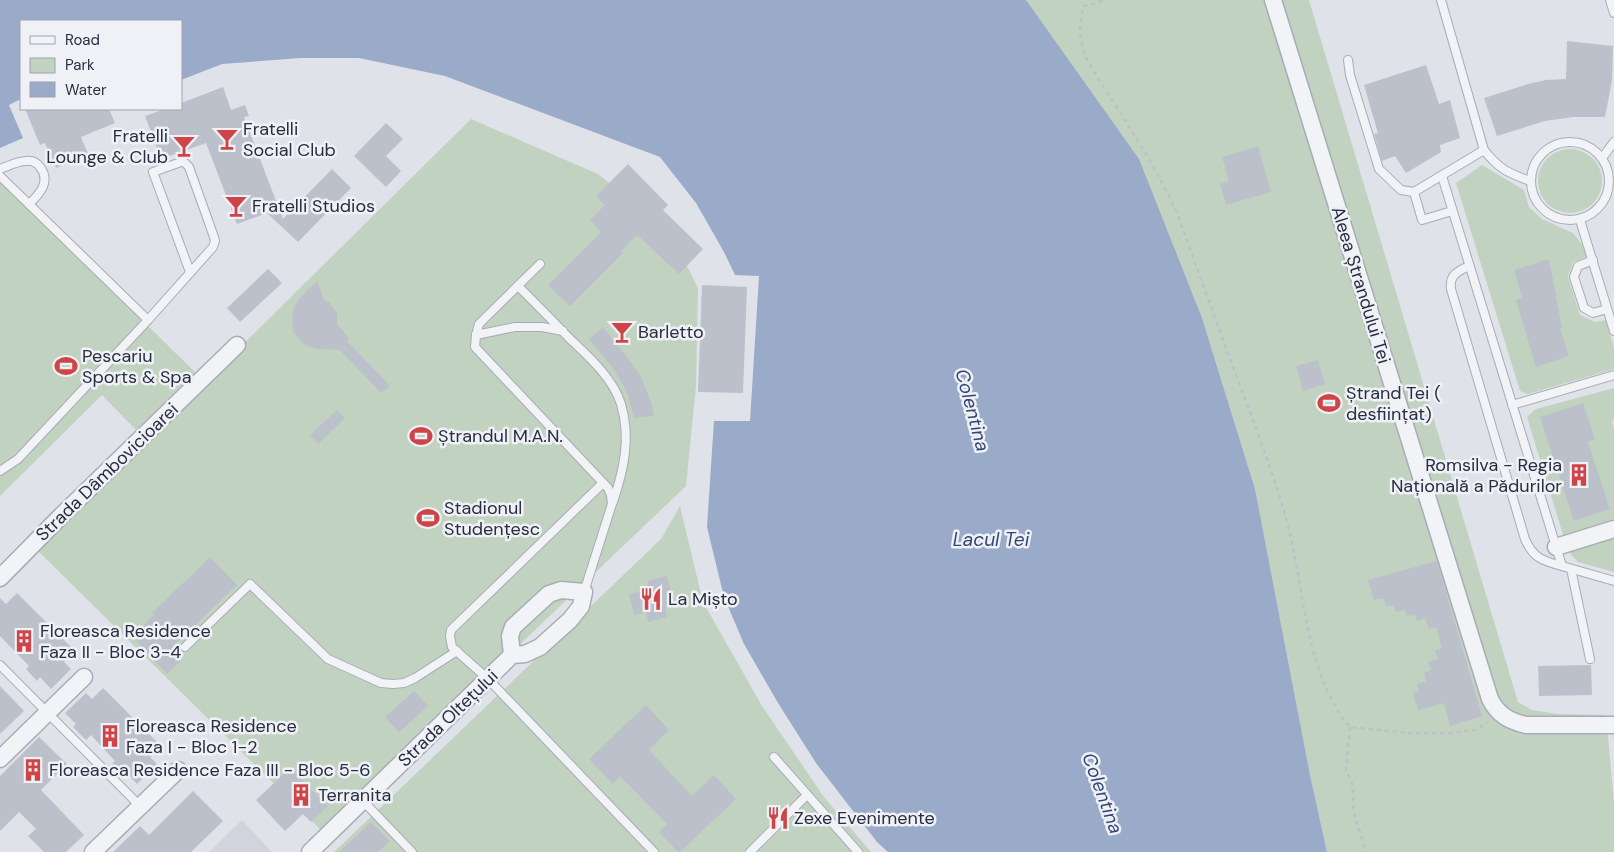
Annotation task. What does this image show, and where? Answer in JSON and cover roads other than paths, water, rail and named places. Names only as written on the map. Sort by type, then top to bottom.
[{"type":"street","name":"Aleea Ștrandului Tei","points":[[1273,0],[1490,699],[1495,709],[1503,716],[1514,722],[1526,725],[1614,725]]},
{"type":"street","name":"Strada Dâmbovicioarei","points":[[0,578],[237,345]]},
{"type":"street","points":[[1556,547],[1614,529]]},
{"type":"street","points":[[512,655],[510,636],[513,626],[549,594],[561,590],[584,592]]},
{"type":"street","name":"Strada Oltețului","points":[[310,852],[512,655],[525,654],[540,647],[570,620],[581,606],[584,592]]},
{"type":"street","points":[[0,759],[84,677]]},
{"type":"street","points":[[92,852],[178,770]]},
{"type":"lane","points":[[1440,0],[1484,150],[1495,163],[1510,173],[1530,181]]},
{"type":"lane","points":[[1610,0],[1614,13]]},
{"type":"lane","points":[[1348,60],[1350,75],[1380,168],[1401,190],[1414,192],[1484,150]]},
{"type":"lane","points":[[1570,141],[1583,144],[1594,150],[1602,158],[1608,170],[1610,182],[1607,195],[1601,206],[1591,214],[1580,220],[1568,221],[1556,218],[1545,212],[1537,204],[1532,193],[1530,181],[1532,168],[1547,149],[1558,143],[1570,141]]},
{"type":"lane","points":[[1602,158],[1614,142]]},
{"type":"lane","points":[[0,169],[26,160],[37,163],[44,173],[44,184],[38,196],[29,204]]},
{"type":"lane","points":[[0,471],[18,459],[148,320],[213,247],[215,241],[189,167],[184,162],[181,162],[153,172],[190,272]]},
{"type":"lane","points":[[0,176],[148,320]]},
{"type":"lane","points":[[1442,176],[1562,566]]},
{"type":"lane","points":[[1414,192],[1422,220],[1452,210]]},
{"type":"lane","points":[[1580,220],[1614,331]]},
{"type":"lane","points":[[1593,260],[1578,266],[1574,277],[1584,308],[1593,313],[1608,309]]},
{"type":"lane","points":[[540,264],[479,324],[475,347],[604,483],[611,495],[612,504]]},
{"type":"lane","points":[[1469,266],[1456,273],[1452,278],[1451,289],[1525,539],[1534,554],[1543,561],[1614,581]]},
{"type":"lane","points":[[518,286],[594,363],[610,383],[621,402],[626,429],[626,451],[621,477],[584,592]]},
{"type":"lane","points":[[476,335],[515,327],[563,331]]},
{"type":"lane","points":[[1512,405],[1614,376]]},
{"type":"lane","points":[[604,483],[451,630],[450,641],[452,646],[488,679],[654,852]]},
{"type":"lane","points":[[1571,569],[1590,659]]},
{"type":"lane","points":[[185,647],[250,584],[328,659],[381,683],[404,683],[457,651]]},
{"type":"lane","points":[[0,665],[140,806]]},
{"type":"lane","points":[[774,757],[858,852]]},
{"type":"lane","points":[[750,852],[807,795]]},
{"type":"lane","points":[[363,801],[412,852]]},
{"type":"water","name":"Lacul Tei","points":[[0,0],[1026,0],[1139,159],[1202,318],[1255,489],[1310,775],[1327,852],[888,852],[877,842],[816,763],[778,703],[744,644],[724,597],[707,527],[714,421],[750,421],[759,276],[735,275],[696,203],[660,157],[445,76],[359,58],[300,58],[222,64],[182,80],[182,20],[20,20],[20,100],[9,105],[23,138],[0,148]]},
{"type":"place","name":"Fratelli Social Club","points":[[227,139]]},
{"type":"place","name":"Fratelli Lounge & Club","points":[[184,146]]},
{"type":"place","name":"Fratelli Studios","points":[[236,206]]},
{"type":"place","name":"Barletto","points":[[622,332]]},
{"type":"place","name":"Pescariu Sports & Spa","points":[[66,366]]},
{"type":"place","name":"Ștrand Tei ( desființat)","points":[[1329,403]]},
{"type":"place","name":"Ștrandul M.A.N.","points":[[421,436]]},
{"type":"place","name":"Romsilva - Regia Națională a Pădurilor","points":[[1579,475]]},
{"type":"place","name":"Stadionul Studențesc","points":[[428,518]]},
{"type":"place","name":"La Mișto","points":[[651,599]]},
{"type":"place","name":"Floreasca Residence Faza II - Bloc 3-4","points":[[24,641]]},
{"type":"place","name":"Floreasca Residence Faza I - Bloc 1-2","points":[[110,736]]},
{"type":"place","name":"Floreasca Residence Faza III - Bloc 5-6","points":[[33,770]]},
{"type":"place","name":"Terranita","points":[[301,795]]},
{"type":"place","name":"Zexe Evenimente","points":[[778,818]]},
{"type":"water label","name":"Colentina","points":[[973,410]]},
{"type":"water label","name":"Colentina","points":[[1103,793]]}]
